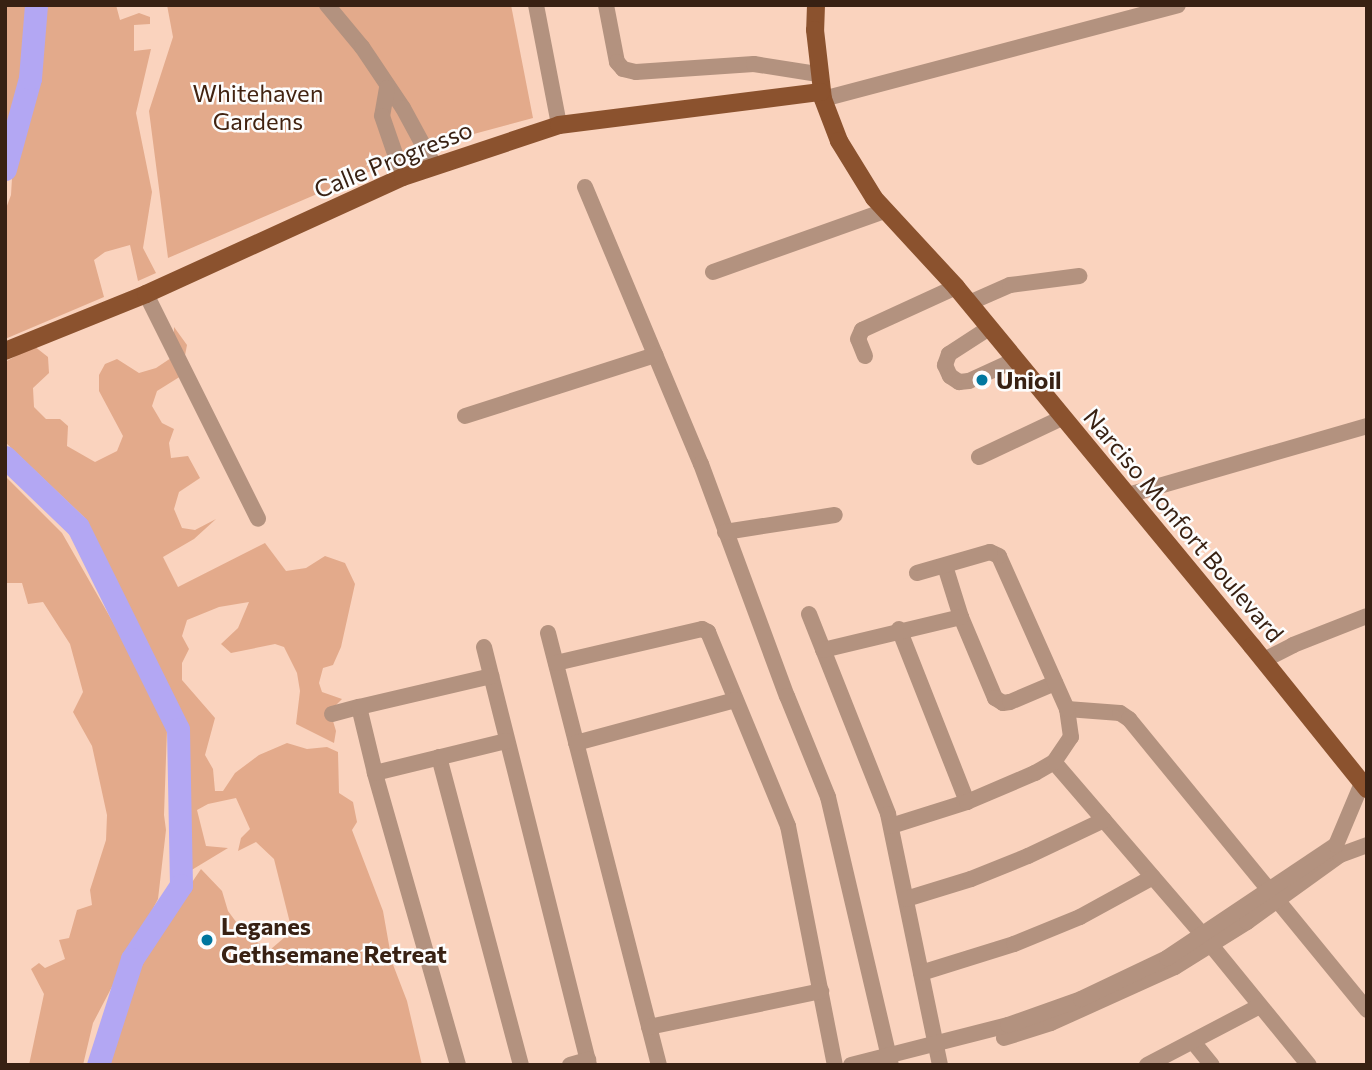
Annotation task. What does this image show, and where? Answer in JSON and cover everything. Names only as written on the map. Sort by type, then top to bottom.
[{"type":"main road","name":"Narciso Monfort Boulevard","points":[[816,5],[821,89],[848,158],[884,211],[956,287],[1264,660],[1365,788]]},
{"type":"main road","name":"Calle Progresso","points":[[5,351],[146,294],[434,165],[559,125],[821,89]]},
{"type":"street","points":[[327,5],[362,47],[387,88],[403,108],[434,165]]},
{"type":"street","points":[[536,5],[559,125]]},
{"type":"street","points":[[606,5],[617,62],[624,69],[636,72],[754,64],[821,89]]},
{"type":"street","name":"Calle Progresso","points":[[821,89],[1178,5]]},
{"type":"street","points":[[387,88],[382,116],[403,177]]},
{"type":"street","points":[[585,187],[655,355],[828,797],[893,1062]]},
{"type":"street","points":[[713,272],[884,211]]},
{"type":"street","points":[[969,303],[1010,285],[1079,276]]},
{"type":"street","points":[[865,356],[858,339],[862,330],[956,287]]},
{"type":"street","points":[[146,294],[258,519]]},
{"type":"street","points":[[989,328],[949,354],[945,365],[950,376],[959,382],[969,382],[1015,360]]},
{"type":"street","points":[[465,416],[655,355]]},
{"type":"street","points":[[979,457],[1062,418]]},
{"type":"street","points":[[1128,495],[1367,426]]},
{"type":"street","points":[[725,532],[835,515]]},
{"type":"street","points":[[891,826],[967,802],[1054,762],[1071,737],[1067,709],[995,553],[917,573]]},
{"type":"street","points":[[945,566],[961,617],[995,698],[1010,702],[1055,683]]},
{"type":"street","points":[[809,614],[891,826],[938,1055]]},
{"type":"street","points":[[1264,660],[1293,645],[1367,615]]},
{"type":"street","points":[[824,650],[900,629],[961,617]]},
{"type":"street","points":[[900,629],[967,802]]},
{"type":"street","points":[[556,663],[706,630],[788,826],[835,1065]]},
{"type":"street","points":[[548,633],[659,1065]]},
{"type":"street","points":[[484,647],[589,1063],[570,1065]]},
{"type":"street","points":[[332,714],[491,676]]},
{"type":"street","points":[[576,743],[735,700]]},
{"type":"street","points":[[359,707],[375,773],[458,1065]]},
{"type":"street","points":[[1067,709],[1120,713],[1129,719],[1271,896],[1367,1010]]},
{"type":"street","points":[[375,773],[506,741]]},
{"type":"street","points":[[439,757],[521,1065]]},
{"type":"street","points":[[1054,762],[1309,1065]]},
{"type":"street","points":[[1340,849],[1365,788]]},
{"type":"street","points":[[906,899],[1017,861],[1104,820]]},
{"type":"street","points":[[851,1065],[938,1055],[1081,999],[1206,940],[1340,849],[1367,845]]},
{"type":"street","points":[[921,973],[1014,944],[1080,917],[1153,877]]},
{"type":"street","points":[[649,1027],[821,991]]},
{"type":"street","points":[[1147,1065],[1194,1043],[1260,1006]]},
{"type":"street","points":[[1194,1043],[1212,1065]]},
{"type":"green space","points":[[5,5],[29,5],[25,75],[5,155]]},
{"type":"green space","points":[[42,5],[116,5],[120,20],[139,13],[150,17],[150,24],[134,25],[134,51],[151,49],[136,113],[152,192],[143,248],[156,273],[138,281],[130,245],[105,252],[94,260],[104,297],[5,339],[5,211],[11,195],[13,161],[38,75]]},
{"type":"green space","name":"Whitehaven Gardens","points":[[167,5],[511,5],[533,118],[429,146],[168,258],[149,111],[173,37]]},
{"type":"green space","points":[[174,327],[187,345],[181,376],[157,391],[152,406],[162,423],[174,429],[169,443],[171,458],[188,456],[200,478],[179,492],[174,509],[182,528],[195,530],[216,519],[194,539],[163,557],[178,587],[265,543],[286,571],[306,568],[325,556],[345,563],[355,584],[341,647],[333,665],[323,668],[319,683],[322,692],[342,699],[330,711],[336,731],[334,743],[296,724],[300,691],[297,673],[284,647],[275,644],[231,653],[221,644],[238,628],[249,602],[219,607],[187,620],[182,636],[189,649],[182,663],[182,680],[215,718],[205,755],[213,769],[215,791],[223,791],[235,773],[259,755],[287,743],[307,749],[327,747],[338,752],[339,793],[353,802],[357,822],[352,830],[383,911],[392,962],[407,1001],[422,1065],[105,1065],[138,962],[201,869],[222,891],[228,911],[248,938],[271,949],[292,931],[274,859],[256,842],[238,851],[241,838],[250,829],[236,798],[208,804],[197,810],[206,846],[228,848],[190,871],[186,727],[85,518],[5,442],[5,362],[34,346],[48,357],[49,373],[33,388],[34,407],[46,419],[60,419],[68,426],[67,446],[95,462],[117,451],[123,436],[99,391],[99,375],[105,364],[117,359],[139,373],[156,368],[174,356]]},
{"type":"green space","points":[[5,476],[62,533],[154,694],[167,730],[164,815],[166,830],[158,899],[93,1023],[83,1065],[29,1065],[44,994],[31,969],[39,963],[45,968],[65,959],[59,940],[69,938],[77,910],[92,905],[90,890],[106,840],[107,815],[92,746],[73,712],[83,692],[70,644],[43,602],[28,604],[22,583],[5,583]]},
{"type":"waterway","points":[[5,169],[30,78],[36,5]]},
{"type":"waterway","points":[[5,457],[78,527],[178,729],[181,885],[132,959],[98,1065]]},
{"type":"place","name":"Unioil","points":[[982,380]]},
{"type":"place","name":"Leganes Gethsemane Retreat","points":[[207,940]]}]
